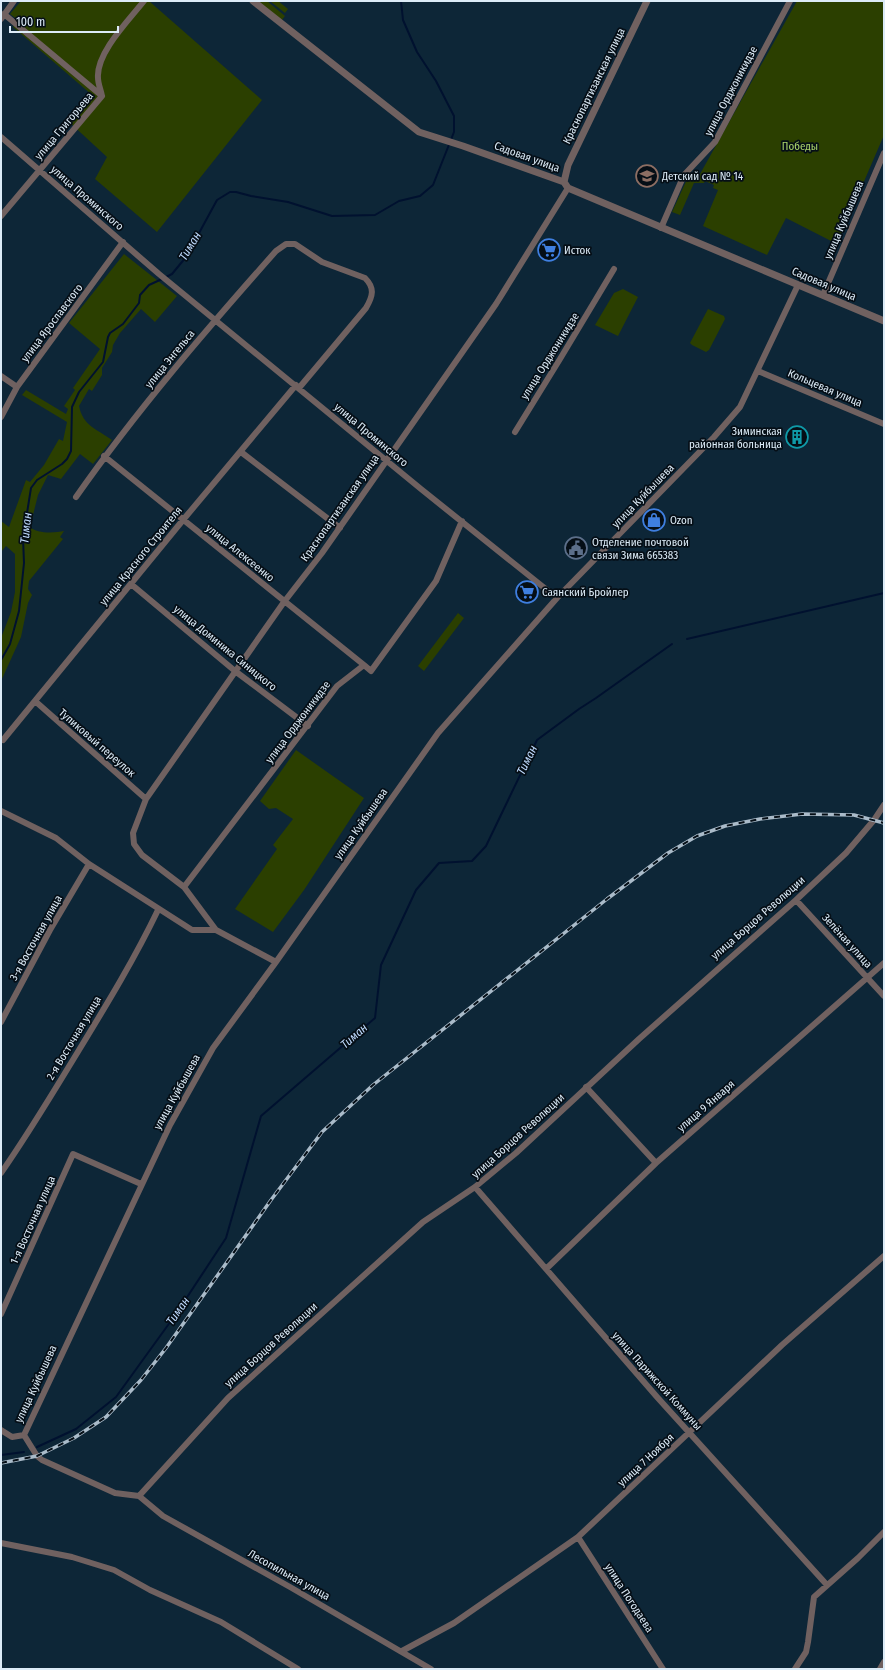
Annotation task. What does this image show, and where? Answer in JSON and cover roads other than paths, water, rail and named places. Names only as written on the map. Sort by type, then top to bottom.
[{"type":"street","points":[[14,1],[3,16],[102,96]]},
{"type":"street","name":"улица Григорьева","points":[[1,216],[102,96],[98,77],[100,62],[107,49],[144,1]]},
{"type":"street","name":"Садовая улица","points":[[253,1],[419,132],[447,140],[566,185],[661,228],[884,321]]},
{"type":"street","name":"Краснопартизанская улица","points":[[184,887],[142,855],[133,840],[135,826],[146,799],[284,602],[340,528],[496,304],[566,185],[568,166],[647,1]]},
{"type":"street","name":"улица Орджоникидзе","points":[[661,228],[684,175],[715,142],[790,1]]},
{"type":"street","name":"улица Проминского","points":[[1,137],[214,320],[557,598]]},
{"type":"street","name":"улица Куйбышева","points":[[823,295],[884,153]]},
{"type":"street","name":"улица Ярославского","points":[[1,417],[16,387],[122,242]]},
{"type":"street","name":"улица Энгельса","points":[[76,496],[104,456],[214,320],[282,245],[290,243],[295,244],[322,262],[365,278]]},
{"type":"street","name":"улица Орджоникидзе","points":[[515,432],[614,269]]},
{"type":"street","name":"улица Красного Строителя","points":[[3,740],[183,520],[366,308],[372,299],[373,290],[370,283],[365,278]]},
{"type":"street","name":"улица Куйбышева","points":[[24,1435],[170,1125],[213,1048],[276,962],[438,733],[557,598],[714,436],[740,407],[798,285]]},
{"type":"street","name":"Кольцевая улица","points":[[758,370],[884,424]]},
{"type":"street","points":[[1,376],[16,387]]},
{"type":"street","points":[[241,452],[340,528]]},
{"type":"street","name":"улица Алексеенко","points":[[104,456],[364,665]]},
{"type":"street","name":"улица Орджоникидзе","points":[[184,887],[337,686],[364,665],[371,671],[436,581],[462,521]]},
{"type":"street","name":"улица Доминика Синицкого","points":[[131,584],[235,671],[308,726]]},
{"type":"street","name":"Тупиковый переулок","points":[[35,701],[146,799]]},
{"type":"street","name":"улица Борцов Революции","points":[[139,1496],[228,1398],[423,1222],[475,1187],[516,1153],[718,967],[796,900],[846,853],[874,820],[884,805]]},
{"type":"street","points":[[1,811],[56,838],[89,864],[158,910],[192,930],[216,930]]},
{"type":"street","name":"3-я Восточная улица","points":[[1,1022],[50,930],[89,864]]},
{"type":"street","points":[[184,887],[216,930],[276,962]]},
{"type":"street","name":"Зелёная улица","points":[[796,900],[884,996]]},
{"type":"street","name":"2-я Восточная улица","points":[[1,1173],[27,1136],[85,1040],[139,948],[158,910]]},
{"type":"street","name":"улица 9 Января","points":[[546,1269],[656,1163],[884,963]]},
{"type":"street","points":[[586,1087],[656,1163]]},
{"type":"street","name":"1-я Восточная улица","points":[[1,1314],[73,1154],[142,1184]]},
{"type":"street","name":"улица Парижской Коммуны","points":[[475,1187],[690,1433],[827,1585]]},
{"type":"street","name":"улица 7 Ноября","points":[[402,1651],[454,1622],[578,1537],[782,1345],[884,1256]]},
{"type":"street","points":[[1,1430],[12,1436],[24,1435],[37,1456],[42,1460],[115,1492],[139,1496]]},
{"type":"street","name":"Лесопильная улица","points":[[139,1496],[163,1516],[402,1651],[431,1669]]},
{"type":"street","points":[[795,1669],[806,1652],[814,1597],[858,1558],[884,1532]]},
{"type":"street","name":"улица Погодаева","points":[[578,1537],[663,1669]]},
{"type":"street","points":[[1,1543],[72,1557],[114,1570],[150,1590],[222,1622],[298,1669]]},
{"type":"street","points":[[880,1669],[884,1662]]},
{"type":"waterway","name":"Тиман","points":[[166,277],[172,274],[186,257],[217,200],[230,192],[288,202],[332,216],[375,215],[399,201],[420,196],[433,185],[454,132],[454,116],[436,81],[417,52],[403,20],[401,1]]},
{"type":"waterway","name":"Тиман","points":[[1,660],[10,644],[19,611],[24,563],[23,538],[31,488],[37,480],[62,464],[67,459],[71,451],[72,407],[79,392],[103,362],[110,333],[123,324],[139,303],[140,295],[149,285],[162,279]]},
{"type":"waterway","points":[[687,639],[884,593]]},
{"type":"waterway","name":"Тиман","points":[[37,1447],[76,1429],[116,1397],[176,1314],[226,1238],[261,1116],[375,1018],[381,965],[416,890],[439,863],[472,861],[486,846],[537,740],[672,644]]},
{"type":"waterway","name":"Тиман","points":[[1,1455],[24,1452]]},
{"type":"railway","points":[[1,1463],[37,1456],[74,1438],[106,1417],[141,1380],[166,1348],[271,1200],[322,1132],[373,1085],[607,899],[668,853],[697,836],[725,826],[760,819],[802,814],[854,815],[884,823]]},
{"type":"place","name":"Детский сад № 14","points":[[647,176]]},
{"type":"place","name":"Исток","points":[[549,250]]},
{"type":"place","name":"Зиминская районная больница","points":[[797,437]]},
{"type":"place","name":"Ozon","points":[[654,520]]},
{"type":"place","name":"Отделение почтовой связи Зима 665383","points":[[576,548]]},
{"type":"place","name":"Саянский Бройлер","points":[[527,592]]},
{"type":"park label","name":"Победы","points":[[800,146]]}]
